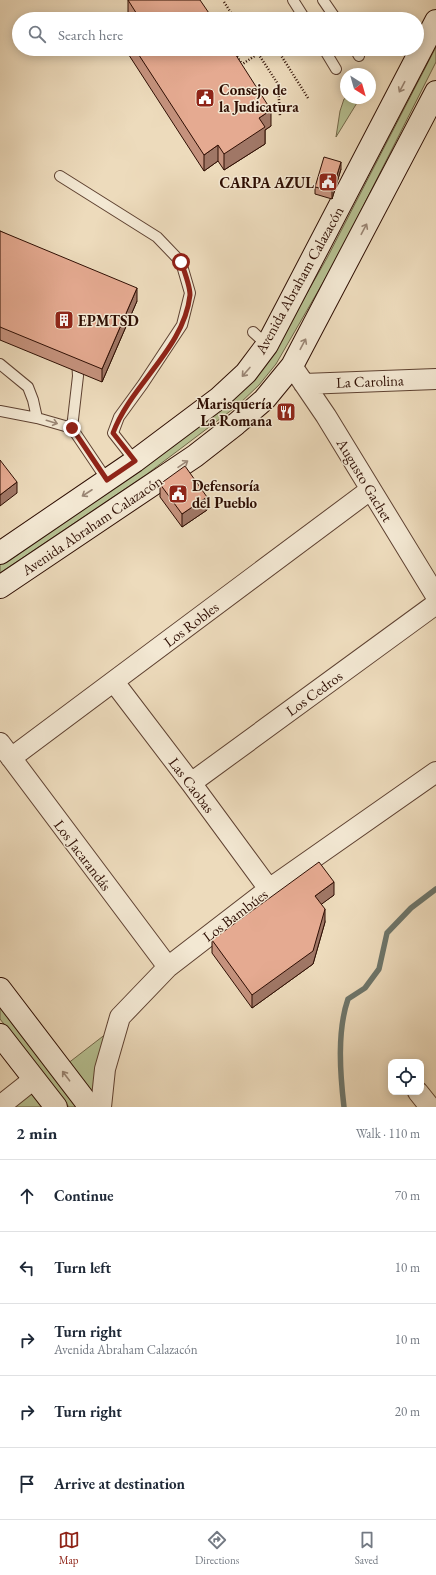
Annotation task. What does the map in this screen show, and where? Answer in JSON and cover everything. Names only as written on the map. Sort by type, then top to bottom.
[{"type":"main road","name":"Avenida Abraham Calazacón","points":[[424,43],[436,21]]},
{"type":"main road","name":"Avenida Abraham Calazacón","points":[[0,553],[135,461],[219,398],[246,373],[260,339],[417,56]]},
{"type":"main road","name":"Avenida Abraham Calazacón","points":[[0,587],[195,456],[264,400],[292,366],[436,92]]},
{"type":"main road","points":[[0,989],[90,1107]]},
{"type":"main road","points":[[0,1035],[56,1107]]},
{"type":"street","name":"Augusto Gachet","points":[[292,366],[326,416],[436,596]]},
{"type":"street","name":"La Carolina","points":[[304,384],[436,379]]},
{"type":"street","name":"Los Robles","points":[[6,750],[114,682],[370,490]]},
{"type":"street","name":"Los Cedros","points":[[191,783],[436,604]]},
{"type":"street","name":"Las Caobas","points":[[114,682],[191,783],[268,889]]},
{"type":"street","name":"Los Jacarandás","points":[[6,750],[168,967]]},
{"type":"street","name":"Los Bambúes","points":[[101,1107],[105,1069],[120,1016],[168,967],[268,889],[436,772]]},
{"type":"street","points":[[0,1106],[34,1080]]},
{"type":"street","points":[[420,1095],[430,1107]]},
{"type":"lane","points":[[293,0],[301,12]]},
{"type":"lane","points":[[323,0],[331,12]]},
{"type":"lane","points":[[328,56],[336,69]]},
{"type":"lane","points":[[60,176],[157,237],[181,262],[190,293],[182,325],[144,384],[119,417],[113,433],[135,461]]},
{"type":"lane","points":[[74,352],[78,362],[72,428],[107,480]]},
{"type":"lane","points":[[0,364],[28,387],[37,418]]},
{"type":"lane","points":[[0,411],[37,418],[72,428]]},
{"type":"path","points":[[224,2],[229,12]]},
{"type":"path","points":[[237,56],[242,64]]},
{"type":"path","points":[[238,67],[255,56]]},
{"type":"path","points":[[259,56],[278,84],[280,116]]},
{"type":"path","points":[[281,56],[308,98]]},
{"type":"green space","points":[[436,47],[436,62],[336,260],[276,364],[259,385],[237,406],[147,474],[0,573],[0,564],[268,361],[327,258]]},
{"type":"green space","points":[[342,104],[356,104],[336,137]]},
{"type":"green space","points":[[0,1006],[79,1107],[69,1107],[0,1019]]},
{"type":"green space","points":[[111,1030],[95,1103],[67,1064]]},
{"type":"green space","points":[[32,1092],[44,1107],[12,1107]]},
{"type":"building","points":[[128,0],[200,0],[208,12],[136,12]]},
{"type":"building","name":"Consejo de la Judicatura","points":[[140,56],[236,56],[271,110],[259,118],[265,127],[224,154],[218,145],[204,155]]},
{"type":"building","name":"CARPA AZUL","points":[[324,157],[341,162],[332,191],[315,187]]},
{"type":"building","name":"EPMTSD","points":[[0,231],[137,288],[102,369],[0,327]]},
{"type":"building","points":[[0,460],[17,482],[0,495]]},
{"type":"building","points":[[185,466],[207,497],[182,514],[160,484]]},
{"type":"building","points":[[319,862],[334,882],[315,896],[325,909],[313,951],[252,995],[212,940]]},
{"type":"waterway","points":[[344,1107],[340,1052],[342,1025],[348,999],[365,988],[379,969],[387,933],[411,908],[436,889]]},
{"type":"place","name":"Consejo de la Judicatura","points":[[205,98]]},
{"type":"place","name":"CARPA AZUL","points":[[328,182]]},
{"type":"place","name":"EPMTSD","points":[[64,320]]},
{"type":"place","name":"Marisquería La Romana","points":[[286,412]]},
{"type":"place","name":"Defensoría del Pueblo","points":[[178,494]]},
{"type":"route","points":[[72,428],[107,480],[135,461],[113,433],[119,417],[144,384],[182,325],[190,293],[181,262]]}]
